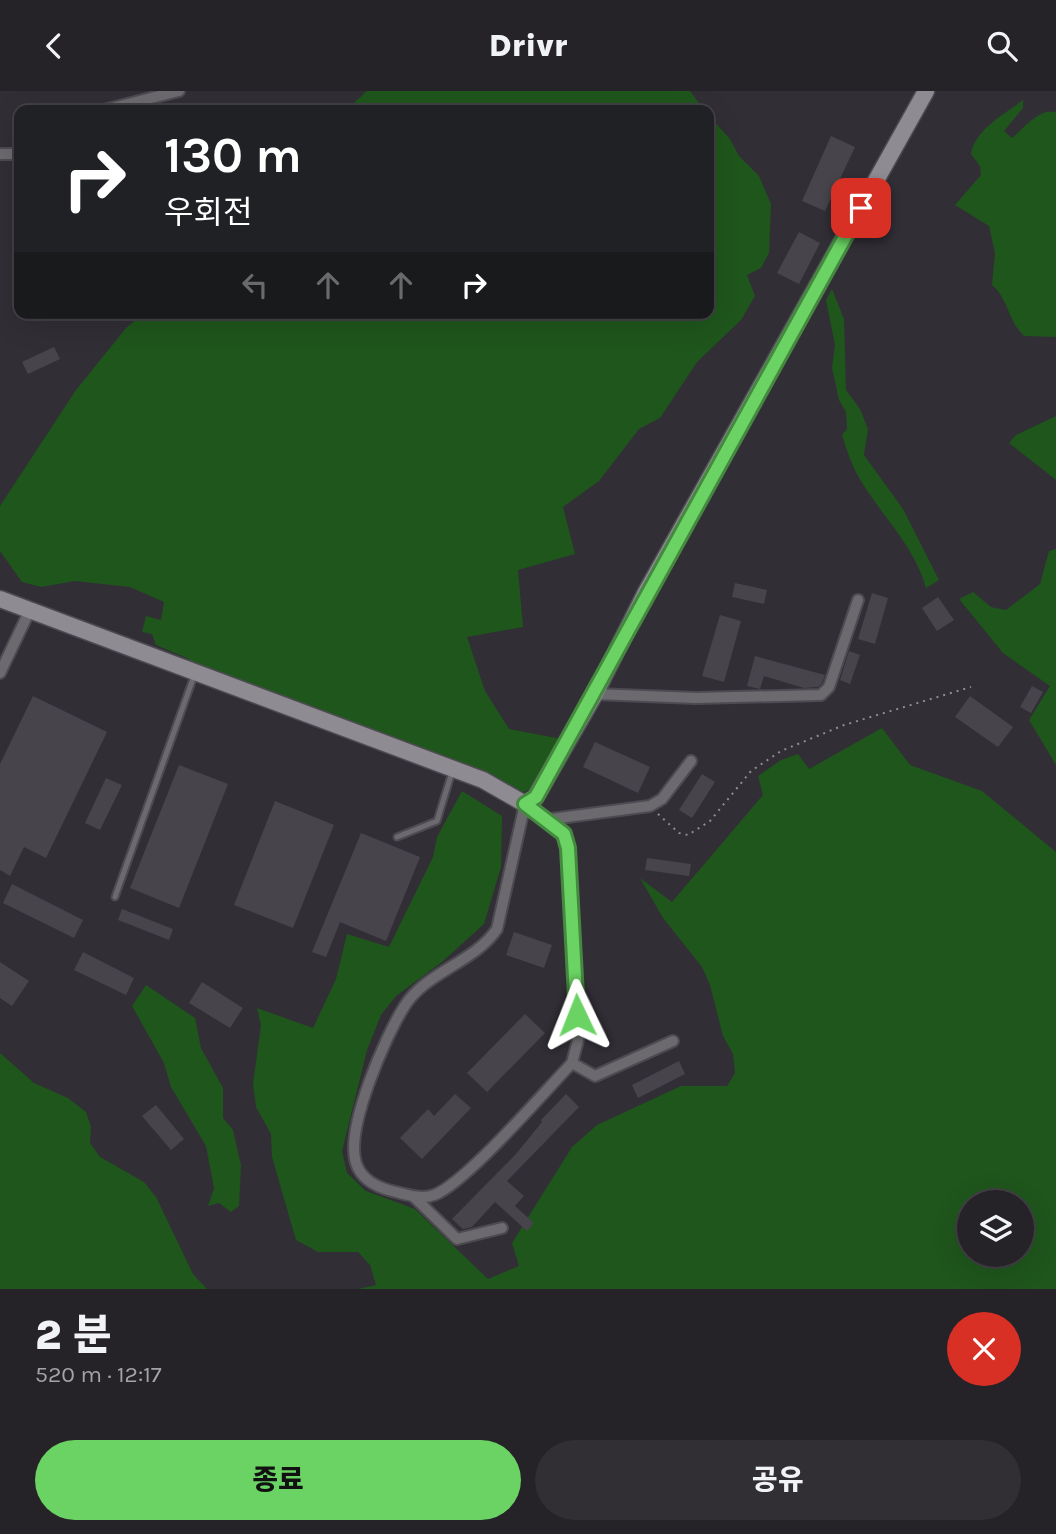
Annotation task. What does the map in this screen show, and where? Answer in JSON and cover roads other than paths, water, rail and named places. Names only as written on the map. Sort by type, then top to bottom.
[{"type":"street","points":[[123,105],[178,91]]},
{"type":"street","points":[[0,599],[483,780],[525,804],[564,834],[568,848],[578,1041],[572,1063],[459,1179],[433,1196],[414,1197],[369,1181],[355,1160],[355,1139],[372,1072],[405,1003],[423,987],[487,944],[497,929],[525,804],[536,797],[595,694],[645,594],[926,91]]},
{"type":"street","points":[[595,694],[696,698],[821,695],[829,687],[858,600]]},
{"type":"street","points":[[0,673],[30,610]]},
{"type":"street","points":[[544,820],[650,806],[662,799],[691,761]]},
{"type":"street","points":[[572,1063],[595,1076],[673,1041]]},
{"type":"street","points":[[414,1197],[457,1239],[502,1228]]},
{"type":"lane","points":[[115,897],[195,672]]},
{"type":"lane","points":[[397,837],[438,821],[453,769]]}]
